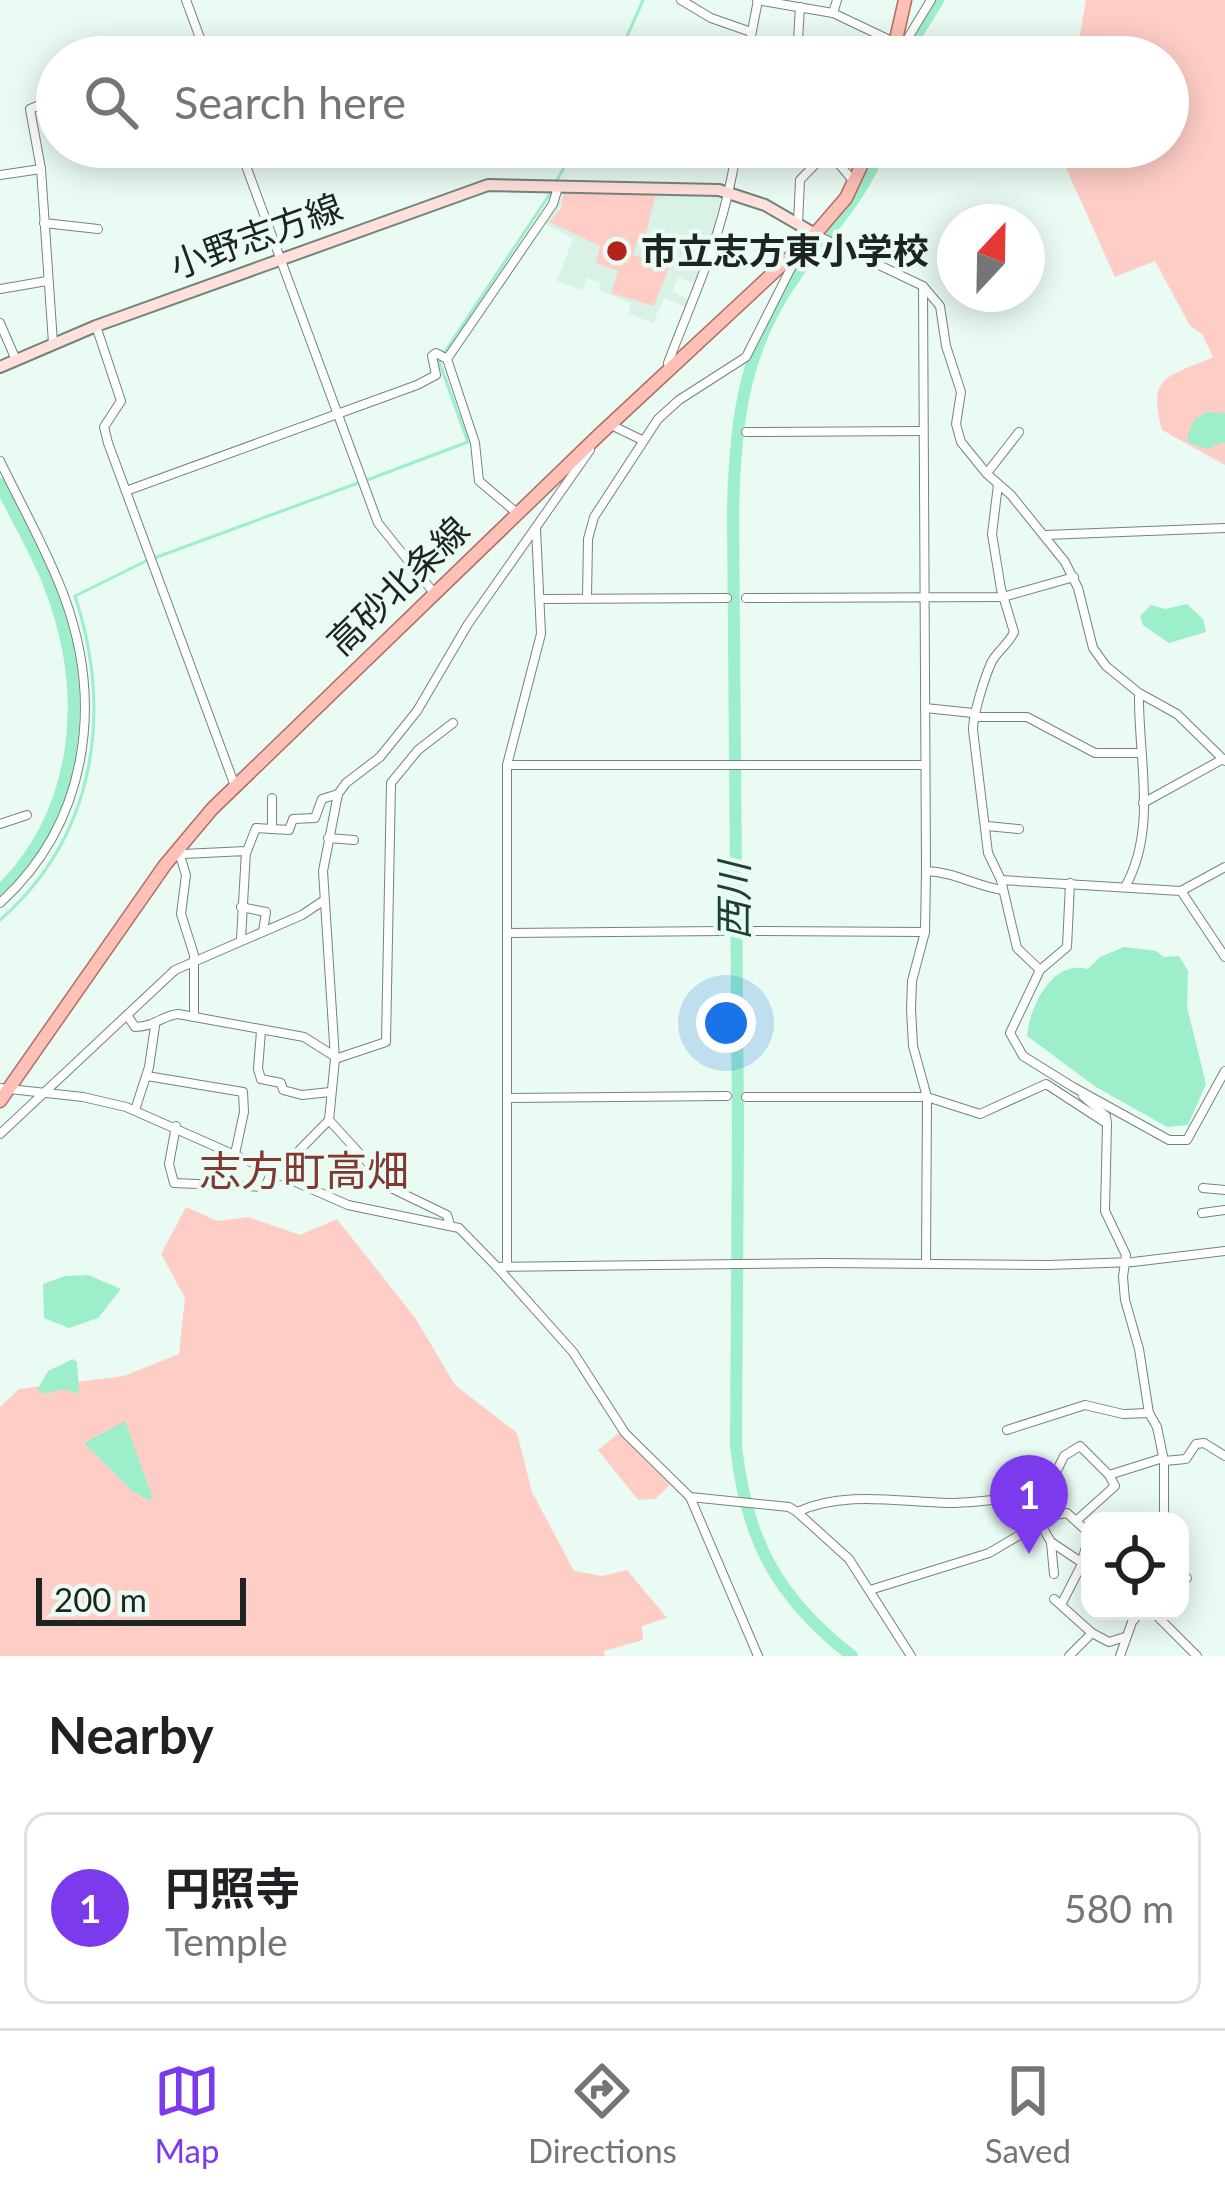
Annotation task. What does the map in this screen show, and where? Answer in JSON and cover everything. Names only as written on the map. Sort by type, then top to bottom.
[{"type":"main road","points":[[898,36],[905,0]]},
{"type":"main road","name":"高砂北条線","points":[[3,1093],[178,850],[235,785],[599,435],[790,257],[821,238],[861,168]]},
{"type":"main road","name":"小野志方線","points":[[0,367],[279,258],[470,189],[504,183],[729,192],[765,205],[821,238]]},
{"type":"street","points":[[186,0],[199,36]]},
{"type":"street","points":[[681,0],[711,18],[751,32]]},
{"type":"street","points":[[750,36],[758,0],[833,13],[870,36]]},
{"type":"street","points":[[833,13],[837,0]]},
{"type":"street","points":[[906,36],[931,0]]},
{"type":"street","points":[[798,36],[800,7]]},
{"type":"street","points":[[36,107],[30,110],[36,142]]},
{"type":"street","points":[[247,168],[378,523],[434,593]]},
{"type":"street","points":[[670,371],[668,363],[710,262],[733,168]]},
{"type":"street","points":[[798,224],[800,180],[812,168]]},
{"type":"street","points":[[843,168],[855,184]]},
{"type":"street","points":[[0,175],[41,169],[52,343]]},
{"type":"street","points":[[447,359],[553,204],[554,183]]},
{"type":"street","points":[[44,223],[98,229]]},
{"type":"street","points":[[821,238],[923,286],[940,307],[961,392],[958,435],[1074,577],[1093,648],[1106,666],[1139,693],[1178,714],[1224,757],[1143,803]]},
{"type":"street","points":[[587,598],[588,539],[594,517],[658,419],[746,357],[794,262],[790,257]]},
{"type":"street","points":[[0,289],[47,281]]},
{"type":"street","points":[[923,286],[925,932],[917,954],[911,1009],[913,1046],[927,1097],[926,1263]]},
{"type":"street","points":[[0,323],[16,360]]},
{"type":"street","points":[[96,326],[122,401],[104,427],[235,785]]},
{"type":"street","points":[[127,491],[434,377],[431,356],[436,353],[447,359],[475,443],[479,481],[518,513]]},
{"type":"street","points":[[611,425],[642,440]]},
{"type":"street","points":[[746,432],[923,431]]},
{"type":"street","points":[[986,474],[1004,459],[1018,432]]},
{"type":"street","points":[[176,1126],[169,1164],[174,1183],[265,1187],[329,1120],[335,1058],[324,900],[328,838],[338,794],[380,757],[417,711],[468,625],[599,435]]},
{"type":"street","points":[[0,461],[62,590],[87,697],[81,761],[59,829],[30,872],[0,903]]},
{"type":"street","points":[[998,485],[992,534],[1012,638],[992,662],[973,713],[988,853],[1002,885],[1017,948],[1040,970]]},
{"type":"street","points":[[502,1266],[507,765],[538,657],[542,599],[536,528]]},
{"type":"street","points":[[1044,536],[1224,529]]},
{"type":"street","points":[[746,598],[1003,597],[1074,577]]},
{"type":"street","points":[[542,599],[728,598]]},
{"type":"street","points":[[1125,886],[1143,837],[1139,693]]},
{"type":"street","points":[[925,708],[978,717],[1027,717],[1095,753],[1138,753]]},
{"type":"street","points":[[127,1015],[135,1028],[155,1026],[169,1015],[299,1036],[335,1058],[386,1042],[391,783],[418,749],[453,723]]},
{"type":"street","points":[[507,765],[924,765]]},
{"type":"street","points":[[241,940],[246,851],[256,828],[289,830],[293,819],[315,818],[322,799],[338,794]]},
{"type":"street","points":[[272,798],[272,829]]},
{"type":"street","points":[[0,824],[27,815]]},
{"type":"street","points":[[987,826],[1019,829]]},
{"type":"street","points":[[328,838],[354,840]]},
{"type":"street","points":[[178,850],[183,854],[246,851]]},
{"type":"street","points":[[178,850],[186,874],[182,914],[194,959],[194,1017]]},
{"type":"street","points":[[926,871],[949,872],[975,884],[1070,883],[1181,891],[1225,867]]},
{"type":"street","points":[[1070,883],[1067,947],[1040,970],[1010,1034],[1023,1056],[1149,1130],[1178,1141],[1187,1140],[1225,1071]]},
{"type":"street","points":[[1181,891],[1225,957]]},
{"type":"street","points":[[0,1134],[176,970],[302,915],[324,900]]},
{"type":"street","points":[[241,907],[266,912],[263,931]]},
{"type":"street","points":[[507,934],[722,931]]},
{"type":"street","points":[[748,931],[925,932]]},
{"type":"street","points":[[299,1036],[302,1023]]},
{"type":"street","points":[[135,1110],[147,1076],[155,1026]]},
{"type":"street","points":[[261,1031],[261,1079]]},
{"type":"street","points":[[147,1076],[242,1091],[261,1079],[281,1083],[283,1090],[298,1095],[331,1092]]},
{"type":"street","points":[[746,1097],[927,1097],[980,1114],[1050,1084],[1107,1124]]},
{"type":"street","points":[[1078,1090],[1106,1116],[1105,1211],[1109,1227],[1123,1242],[1125,1300],[1164,1460],[1164,1512]]},
{"type":"street","points":[[235,1154],[244,1112],[242,1091]]},
{"type":"street","points":[[3,1093],[105,1101],[135,1110],[348,1205],[450,1225],[467,1235],[502,1266],[573,1352],[625,1433],[690,1497],[758,1656]]},
{"type":"street","points":[[507,1098],[727,1096]]},
{"type":"street","points":[[329,1120],[391,1188],[447,1215],[450,1225]]},
{"type":"street","points":[[1203,1188],[1225,1190]]},
{"type":"street","points":[[397,1215],[404,1195]]},
{"type":"street","points":[[1202,1213],[1225,1210]]},
{"type":"street","points":[[502,1266],[1048,1265],[1225,1251]]},
{"type":"street","points":[[1007,1430],[1085,1405],[1123,1414],[1149,1413]]},
{"type":"street","points":[[1109,1475],[1138,1462],[1186,1459],[1196,1444],[1204,1443],[1225,1456]]},
{"type":"street","points":[[797,1512],[810,1506],[883,1498],[940,1503],[1015,1498],[1049,1486],[1064,1456],[1080,1446],[1115,1486],[1076,1521]]},
{"type":"street","points":[[1028,1493],[1030,1469]]},
{"type":"street","points":[[690,1497],[797,1512],[840,1548],[911,1656]]},
{"type":"street","points":[[1015,1498],[1051,1542],[1081,1563]]},
{"type":"street","points":[[870,1590],[989,1552],[1038,1521],[1066,1513],[1081,1526]]},
{"type":"street","points":[[1051,1542],[1054,1574]]},
{"type":"street","points":[[1081,1569],[1058,1601],[1092,1633],[1109,1642],[1125,1637]]},
{"type":"street","points":[[1120,1656],[1135,1620]]},
{"type":"street","points":[[1161,1620],[1197,1656]]},
{"type":"street","points":[[1069,1656],[1092,1633]]},
{"type":"shaded area","points":[[1086,0],[1225,0],[1225,465],[1162,430],[1158,412],[1159,388],[1165,380],[1213,357],[1202,334],[1190,326],[1155,261],[1115,277],[1066,168],[1189,168],[1189,36],[1080,36]]},
{"type":"shaded area","name":"市立志方東小学校","points":[[561,187],[725,194],[697,285],[678,277],[672,292],[690,300],[688,308],[664,298],[653,323],[629,314],[631,303],[599,290],[601,282],[587,278],[582,290],[557,281],[573,239],[542,222],[556,206]]},
{"type":"shaded area","name":"市立志方東小学校","points":[[564,191],[656,192],[644,242],[637,241],[633,255],[670,265],[654,306],[611,293],[618,271],[596,263],[600,246],[549,222],[561,209]]},
{"type":"shaded area","points":[[1206,412],[1225,413],[1225,442],[1207,449],[1187,439],[1194,420]]},
{"type":"shaded area","points":[[1187,604],[1203,619],[1206,632],[1169,643],[1143,625],[1140,616],[1151,605],[1165,609]]},
{"type":"shaded area","points":[[1124,947],[1179,956],[1188,971],[1187,1007],[1206,1084],[1188,1125],[1167,1127],[1096,1087],[1027,1036],[1038,999],[1054,978],[1075,968],[1088,969],[1100,957]]},
{"type":"shaded area","points":[[186,1207],[217,1221],[248,1217],[300,1235],[337,1219],[416,1319],[455,1385],[517,1433],[532,1492],[574,1571],[602,1576],[627,1570],[667,1618],[642,1626],[643,1640],[604,1651],[605,1656],[0,1656],[0,1407],[19,1389],[124,1376],[179,1354],[185,1298],[161,1254]]},
{"type":"shaded area","points":[[88,1275],[121,1289],[98,1318],[69,1328],[44,1318],[43,1284]]},
{"type":"shaded area","points":[[73,1359],[79,1394],[64,1389],[44,1394],[38,1389],[48,1371]]},
{"type":"shaded area","points":[[125,1421],[150,1501],[131,1490],[84,1443]]},
{"type":"shaded area","points":[[620,1432],[670,1485],[655,1499],[638,1500],[598,1450]]},
{"type":"waterway","points":[[627,36],[643,0]]},
{"type":"waterway","name":"西川","points":[[916,36],[938,0]]},
{"type":"waterway","points":[[556,182],[564,168]]},
{"type":"waterway","name":"西川","points":[[852,1656],[804,1612],[770,1564],[748,1510],[736,1446],[733,510],[740,414],[754,355],[780,299],[872,168]]},
{"type":"waterway","points":[[444,353],[552,191]]},
{"type":"waterway","points":[[367,480],[468,442],[439,361]]},
{"type":"waterway","points":[[0,920],[58,850],[88,770],[93,684],[75,596],[146,561],[358,483]]},
{"type":"waterway","points":[[0,484],[52,592],[64,631],[74,710],[71,750],[48,825],[0,891]]},
{"type":"place","name":"市立志方東小学校","points":[[617,251]]},
{"type":"place","name":"円照寺","points":[[1029,1554]]},
{"type":"district","name":"志方町高畑","points":[[304,1171]]}]
